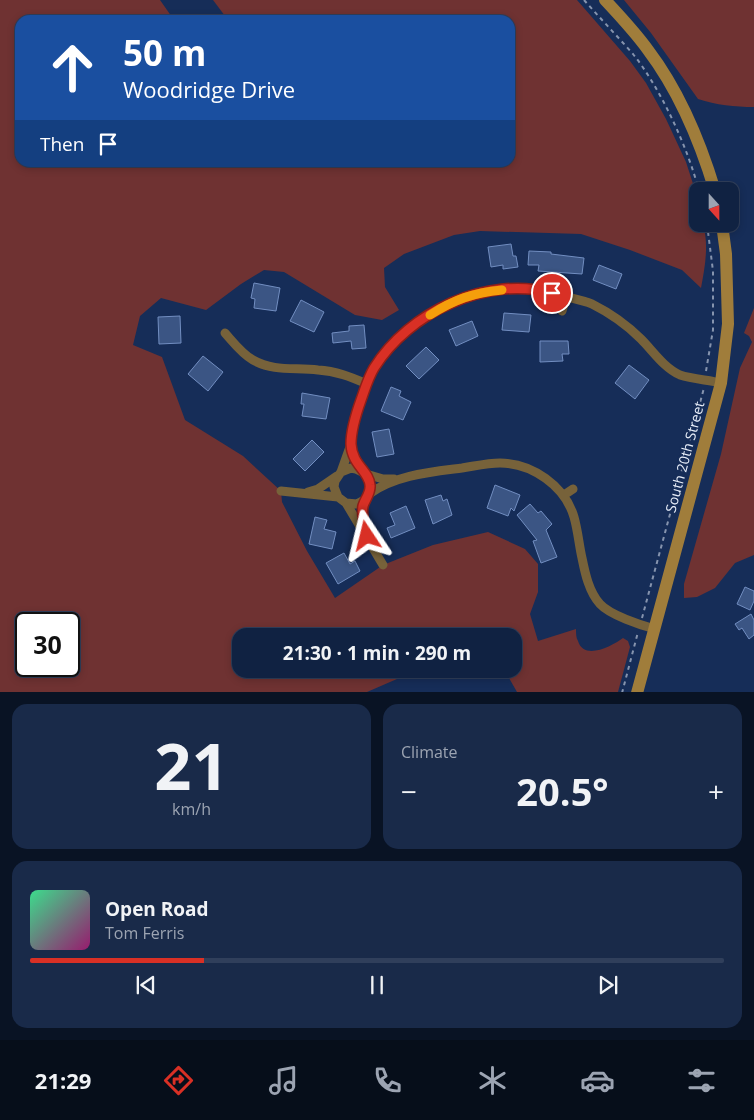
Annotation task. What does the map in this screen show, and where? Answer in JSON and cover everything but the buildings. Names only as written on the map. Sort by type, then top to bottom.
[{"type":"main road","points":[[605,0],[649,51],[681,104],[696,135],[712,182]]},
{"type":"main road","name":"South 20th Street","points":[[637,692],[721,383],[726,353],[728,316],[726,254],[723,232]]},
{"type":"street","points":[[383,565],[346,503],[338,497],[334,487],[351,444],[355,416],[374,368],[392,345],[414,326],[454,301],[477,293],[516,288],[538,289],[591,304],[615,317],[640,338],[665,365],[680,375],[721,383]]},
{"type":"street","points":[[562,311],[566,297]]},
{"type":"street","points":[[225,333],[252,360],[274,368],[316,369],[340,372],[367,384]]},
{"type":"street","points":[[351,444],[355,460],[370,484],[363,507],[363,519],[367,536]]},
{"type":"street","points":[[346,503],[356,504],[382,485],[399,479],[449,470],[500,463],[535,471],[564,495],[574,517],[586,576],[600,604],[607,610],[640,625],[654,629]]},
{"type":"street","points":[[305,493],[318,488],[351,468],[383,479],[399,479]]},
{"type":"street","points":[[564,495],[573,489]]},
{"type":"street","points":[[281,491],[331,498],[338,497]]},
{"type":"path","points":[[584,0],[634,56],[666,105],[696,182]]},
{"type":"path","points":[[622,692],[705,380],[713,330],[713,271],[708,232]]},
{"type":"shaded area","points":[[0,0],[160,0],[170,15],[15,15],[15,167],[515,167],[515,15],[224,15],[213,0],[577,0],[630,61],[646,83],[666,119],[686,162],[692,182],[689,182],[689,232],[705,232],[706,240],[701,288],[682,270],[581,234],[480,231],[454,235],[404,254],[384,268],[385,287],[399,310],[382,320],[355,315],[284,272],[264,270],[241,284],[206,310],[161,298],[140,316],[133,345],[162,357],[185,420],[243,456],[281,491],[282,502],[307,551],[335,598],[383,565],[433,545],[488,532],[525,549],[538,564],[538,592],[530,614],[538,641],[576,629],[577,640],[581,647],[586,650],[592,651],[606,648],[623,638],[628,641],[630,647],[618,692],[517,692],[509,678],[522,678],[522,628],[232,628],[232,678],[399,678],[367,692],[0,692]]},
{"type":"shaded area","points":[[624,0],[754,0],[754,107],[712,103],[698,99],[651,33]]},
{"type":"shaded area","points":[[754,308],[754,555],[735,563],[715,588],[697,597],[684,598],[684,584],[721,454],[740,368],[752,342],[749,336],[744,333]]},
{"type":"slow traffic","points":[[430,315],[454,301],[477,293],[502,290]]},
{"type":"route","points":[[367,536],[363,519],[363,507],[369,494],[370,484],[366,474],[355,460],[351,444],[355,416],[374,368],[392,345],[414,326],[454,301],[477,293],[516,288],[538,289],[552,293]]}]
